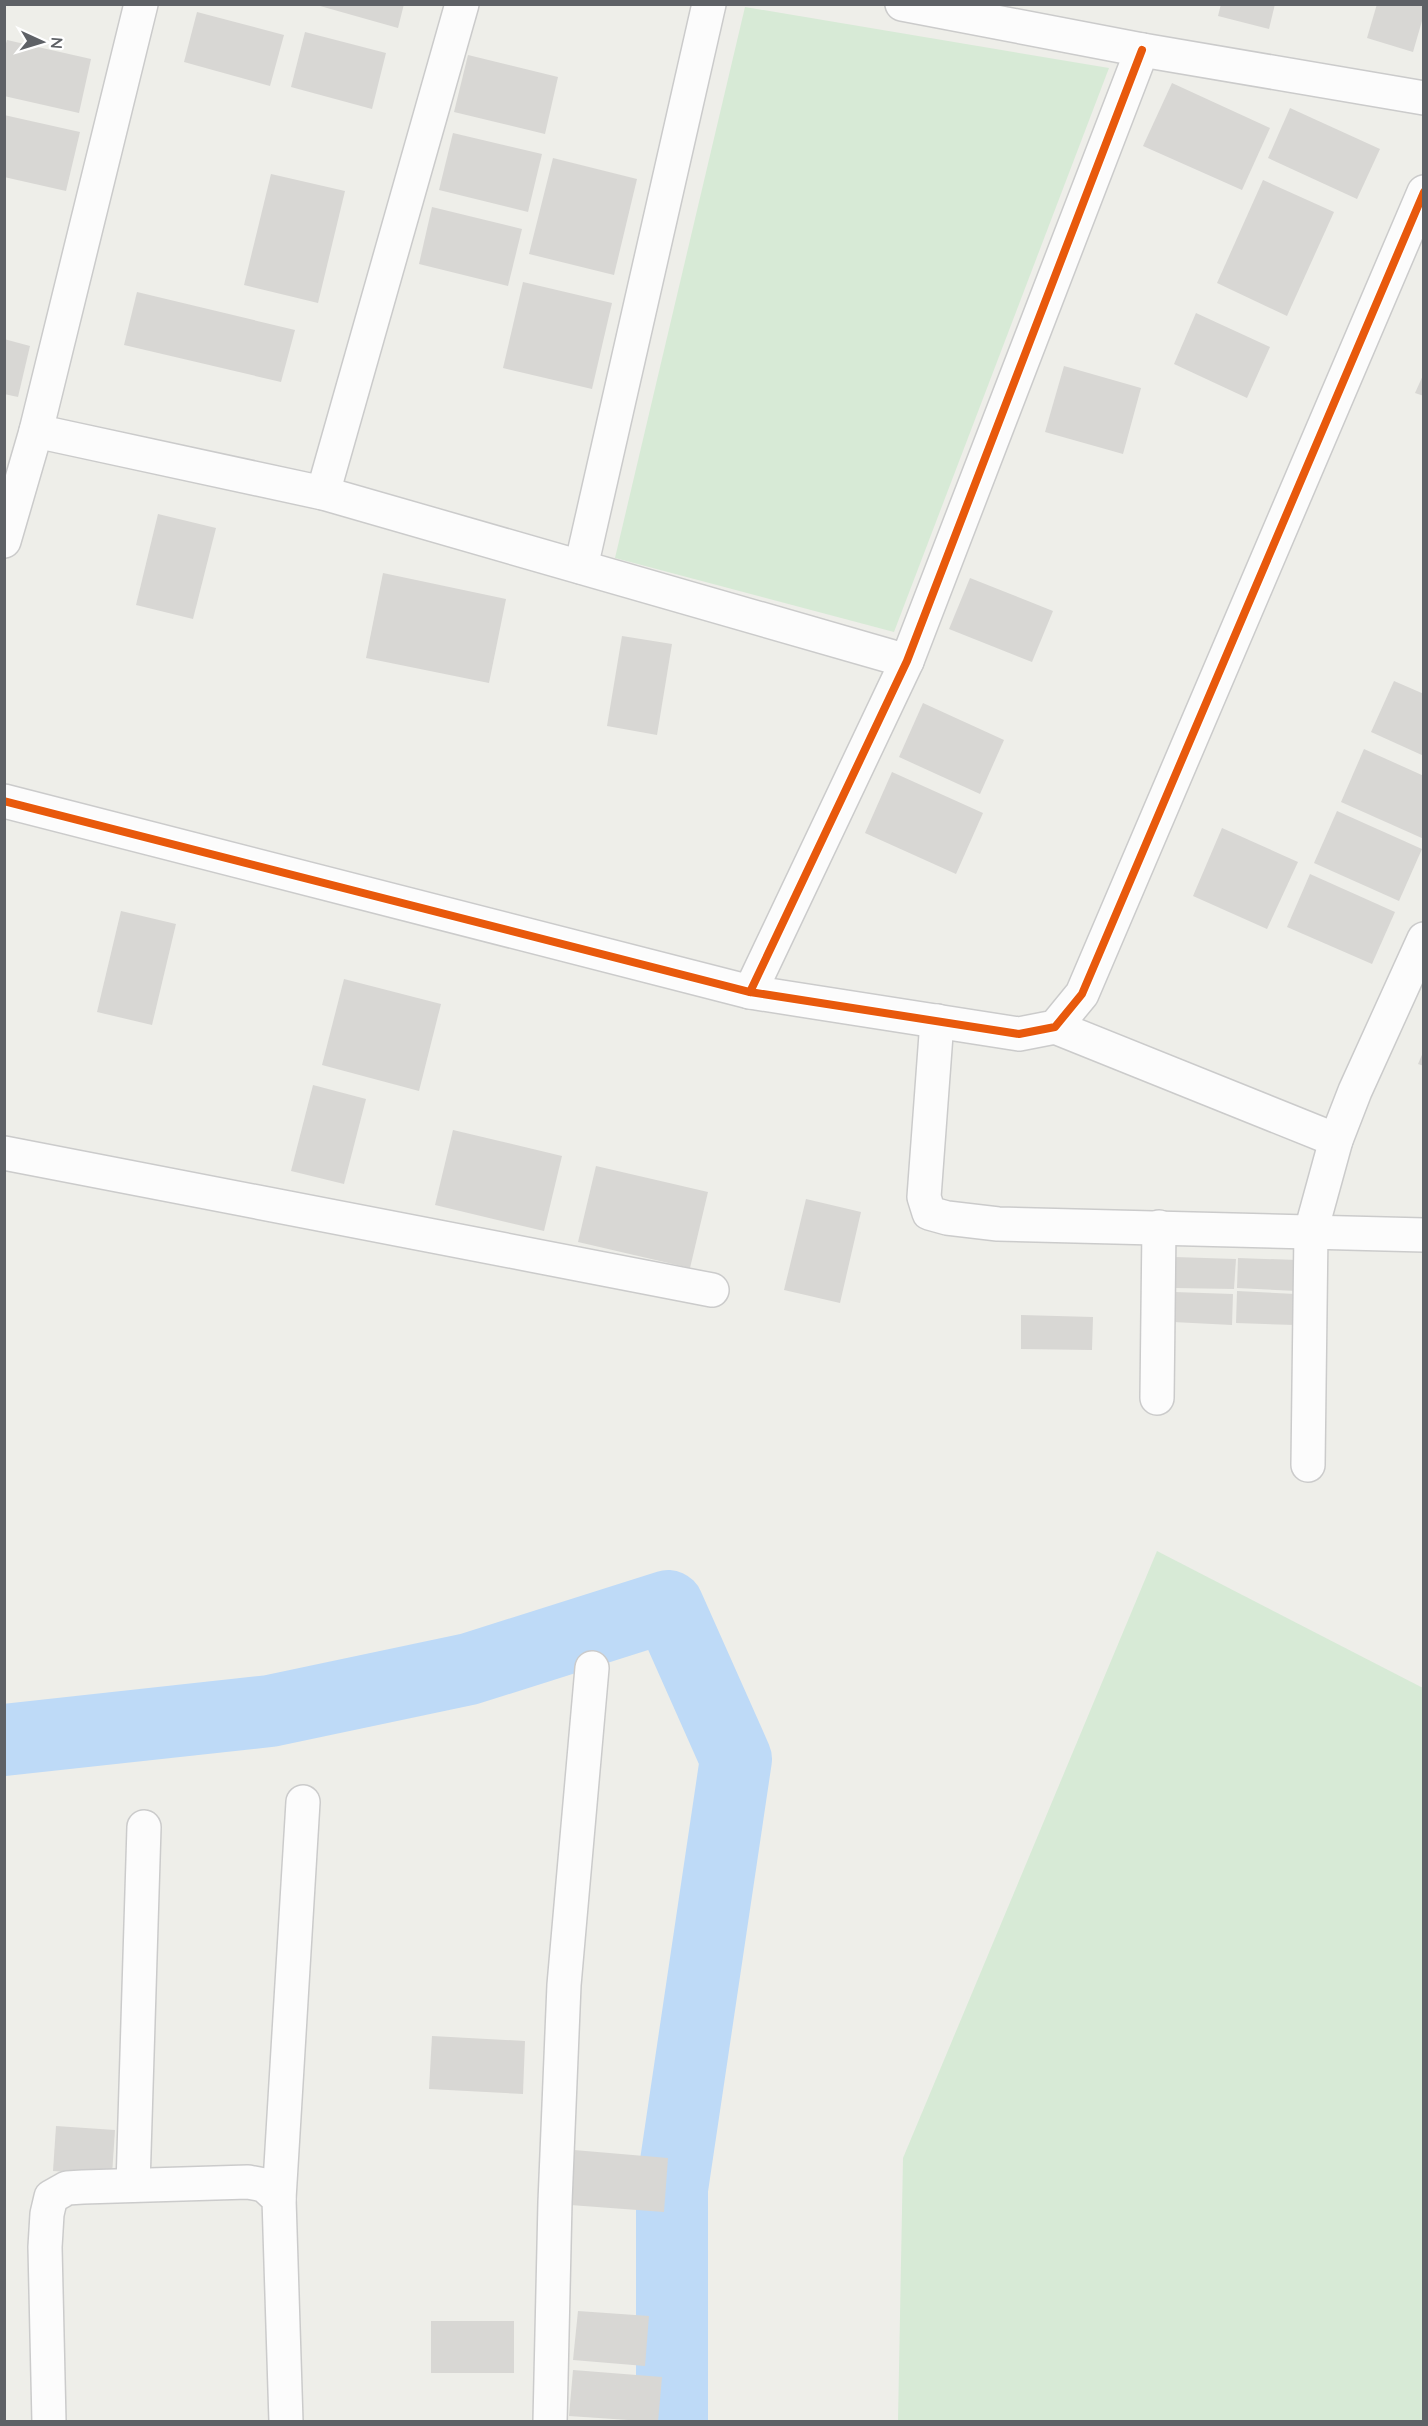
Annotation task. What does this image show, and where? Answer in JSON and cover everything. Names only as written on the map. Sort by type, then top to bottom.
[{"type":"street","points":[[4,541],[36,431],[141,4]]},
{"type":"street","points":[[323,493],[462,4]]},
{"type":"street","points":[[581,567],[709,4]]},
{"type":"street","points":[[902,4],[1142,50],[1424,98]]},
{"type":"street","points":[[750,992],[907,661],[1142,50]]},
{"type":"street","points":[[1055,1027],[1082,994],[1424,192]]},
{"type":"street","points":[[36,431],[323,493],[907,661]]},
{"type":"street","points":[[4,801],[750,992],[1019,1034],[1055,1027],[1336,1140]]},
{"type":"street","points":[[1308,1465],[1311,1231],[1336,1140],[1355,1091],[1424,939]]},
{"type":"street","points":[[937,1021],[924,1197],[929,1213],[946,1218],[998,1224],[1424,1235]]},
{"type":"street","points":[[4,1153],[712,1290]]},
{"type":"street","points":[[1157,1398],[1159,1227]]},
{"type":"street","points":[[550,2421],[555,2202],[564,1984],[592,1668]]},
{"type":"street","points":[[286,2421],[279,2199],[303,1802]]},
{"type":"street","points":[[133,2185],[144,1827]]},
{"type":"street","points":[[49,2421],[45,2247],[47,2214],[51,2197],[67,2188],[248,2182],[264,2185],[279,2199]]},
{"type":"green space","points":[[745,7],[1109,68],[894,632],[615,558]]},
{"type":"green space","points":[[1157,1551],[1423,1688],[1423,2421],[898,2421],[903,2158]]},
{"type":"building","points":[[313,4],[404,4],[398,28]]},
{"type":"building","points":[[1221,4],[1275,4],[1269,29],[1218,16]]},
{"type":"building","points":[[1377,4],[1424,4],[1424,14],[1413,52],[1367,38]]},
{"type":"building","points":[[197,12],[284,35],[270,86],[184,62]]},
{"type":"building","points":[[305,32],[386,53],[372,109],[291,87]]},
{"type":"building","points":[[7,40],[91,59],[79,113],[4,96],[4,50]]},
{"type":"building","points":[[468,55],[558,77],[545,134],[454,112]]},
{"type":"building","points":[[1172,83],[1270,128],[1242,190],[1143,146]]},
{"type":"building","points":[[1290,108],[1380,149],[1357,199],[1268,158]]},
{"type":"building","points":[[4,115],[80,132],[66,191],[4,177]]},
{"type":"building","points":[[453,133],[542,154],[528,212],[439,190]]},
{"type":"building","points":[[553,158],[637,179],[614,275],[529,254]]},
{"type":"building","points":[[271,174],[345,191],[318,303],[244,285]]},
{"type":"building","points":[[1263,180],[1334,212],[1287,316],[1217,283]]},
{"type":"building","points":[[432,207],[522,229],[508,286],[419,264]]},
{"type":"building","points":[[523,282],[612,303],[592,389],[503,368]]},
{"type":"building","points":[[137,292],[295,330],[281,382],[124,345]]},
{"type":"building","points":[[1196,313],[1270,347],[1247,398],[1174,364]]},
{"type":"building","points":[[4,339],[30,346],[18,397],[4,394]]},
{"type":"building","points":[[1064,366],[1141,388],[1123,454],[1045,432]]},
{"type":"building","points":[[1424,373],[1424,396],[1415,393]]},
{"type":"building","points":[[158,514],[216,528],[193,619],[136,605]]},
{"type":"building","points":[[383,573],[506,599],[489,683],[366,658]]},
{"type":"building","points":[[970,578],[1053,611],[1032,662],[949,629]]},
{"type":"building","points":[[622,636],[672,644],[657,735],[607,726]]},
{"type":"building","points":[[1394,681],[1424,694],[1424,756],[1371,732]]},
{"type":"building","points":[[923,703],[1004,740],[980,794],[899,757]]},
{"type":"building","points":[[1364,749],[1424,776],[1424,839],[1341,802]]},
{"type":"building","points":[[892,772],[983,813],[956,874],[865,833]]},
{"type":"building","points":[[1337,811],[1422,849],[1399,901],[1314,863]]},
{"type":"building","points":[[1222,828],[1298,862],[1267,929],[1193,896]]},
{"type":"building","points":[[1310,874],[1395,912],[1372,964],[1287,927]]},
{"type":"building","points":[[121,911],[176,924],[152,1025],[97,1012]]},
{"type":"building","points":[[344,979],[441,1004],[419,1091],[322,1065]]},
{"type":"building","points":[[1424,1050],[1424,1066],[1418,1064]]},
{"type":"building","points":[[313,1085],[366,1099],[344,1184],[291,1171]]},
{"type":"building","points":[[453,1130],[562,1156],[544,1231],[435,1205]]},
{"type":"building","points":[[596,1166],[708,1192],[690,1268],[578,1242]]},
{"type":"building","points":[[806,1199],[861,1212],[840,1303],[784,1290]]},
{"type":"building","points":[[1175,1257],[1236,1259],[1234,1289],[1175,1288]]},
{"type":"building","points":[[1238,1258],[1298,1260],[1297,1291],[1237,1288]]},
{"type":"building","points":[[1237,1291],[1296,1294],[1295,1325],[1236,1323]]},
{"type":"building","points":[[1174,1292],[1233,1294],[1232,1325],[1173,1322]]},
{"type":"building","points":[[1021,1315],[1093,1317],[1092,1350],[1021,1349]]},
{"type":"building","points":[[432,2036],[525,2041],[523,2094],[429,2089]]},
{"type":"building","points":[[56,2126],[115,2130],[112,2175],[53,2171]]},
{"type":"building","points":[[562,2149],[668,2158],[664,2212],[557,2204]]},
{"type":"building","points":[[578,2311],[649,2316],[645,2366],[573,2360]]},
{"type":"building","points":[[431,2321],[514,2321],[514,2373],[431,2373]]},
{"type":"building","points":[[573,2370],[662,2377],[658,2422],[569,2416]]},
{"type":"waterway","points":[[4,1740],[270,1711],[469,1669],[668,1606],[736,1759],[672,2189],[672,2422]]},
{"type":"cycle path","points":[[750,992],[907,661],[1142,50]]},
{"type":"cycle path","points":[[4,801],[750,992],[1019,1034],[1055,1027],[1082,994],[1424,192]]}]
